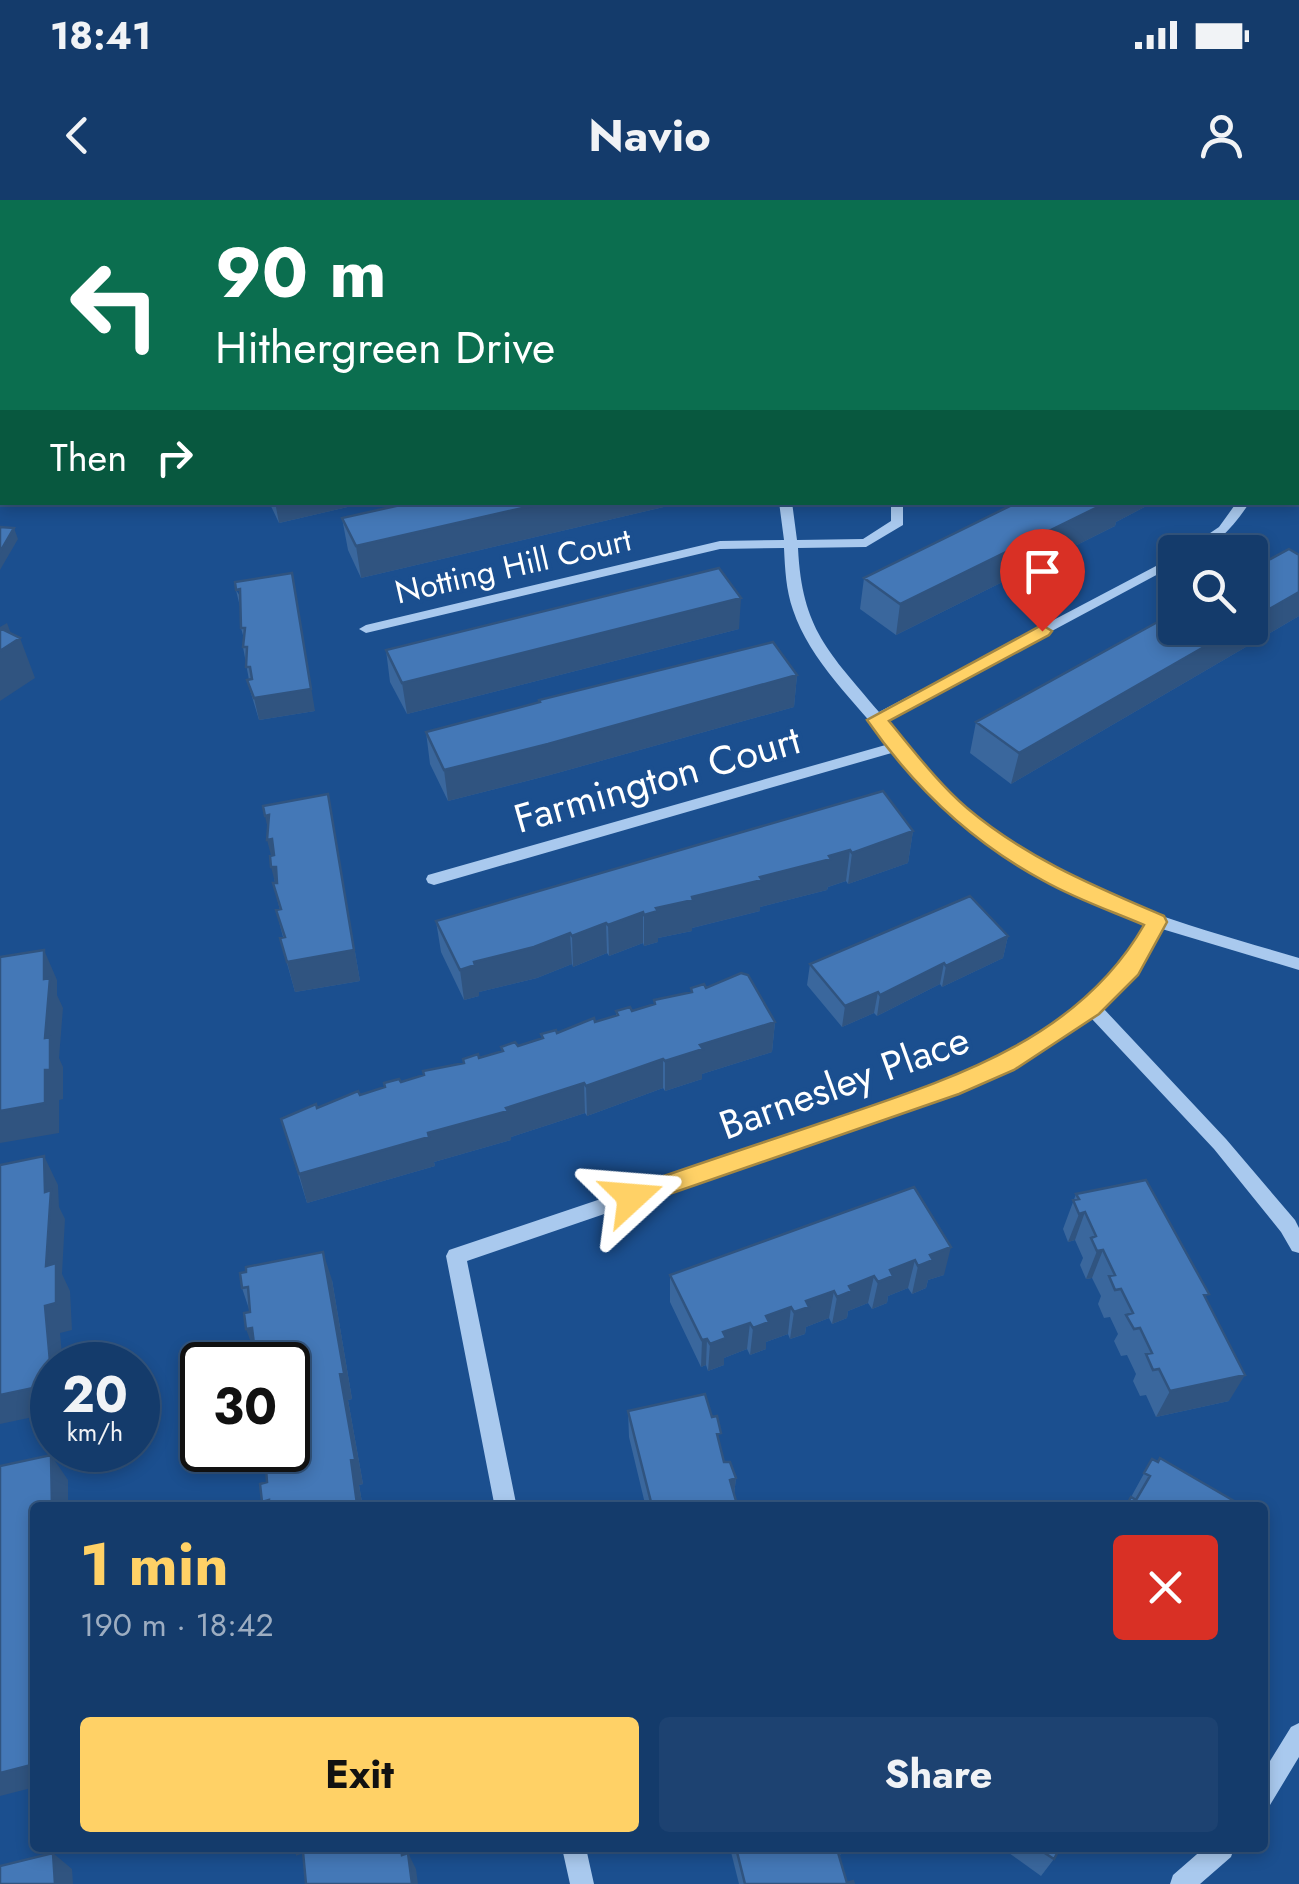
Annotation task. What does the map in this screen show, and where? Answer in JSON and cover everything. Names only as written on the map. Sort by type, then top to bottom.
[{"type":"street","points":[[785,505],[792,586],[812,637],[898,746],[959,812],[1053,877],[1157,922],[1299,964]]},
{"type":"street","name":"Notting Hill Court","points":[[366,629],[720,544],[866,543],[898,522],[897,505]]},
{"type":"street","points":[[1216,535],[1242,505]]},
{"type":"street","points":[[877,720],[1158,569]]},
{"type":"street","name":"Farmington Court","points":[[434,879],[898,746]]},
{"type":"street","name":"Barnesley Place","points":[[505,1502],[456,1256],[951,1088],[1006,1063],[1092,1008],[1130,969],[1157,922]]},
{"type":"street","points":[[1092,1008],[1220,1144],[1288,1226],[1299,1245]]},
{"type":"street","points":[[1268,1787],[1299,1735]]},
{"type":"street","points":[[575,1852],[582,1884]]},
{"type":"street","points":[[1182,1884],[1218,1852]]},
{"type":"building","points":[[400,505],[536,505],[356,546],[342,518]]},
{"type":"building","points":[[1012,505],[1102,505],[900,604],[864,578]]},
{"type":"building","points":[[0,527],[14,528],[0,552]]},
{"type":"building","points":[[1289,549],[1299,555],[1299,592],[1268,610],[1268,560]]},
{"type":"building","points":[[719,568],[741,598],[402,683],[386,650]]},
{"type":"building","points":[[292,573],[311,689],[254,698],[247,680],[252,679],[250,667],[246,667],[240,589],[236,590],[235,582]]},
{"type":"building","points":[[1158,622],[1158,645],[1207,645],[1019,753],[976,722]]},
{"type":"building","points":[[0,628],[20,638],[0,651]]},
{"type":"building","points":[[773,642],[797,675],[548,744],[444,770],[426,732],[539,700]]},
{"type":"building","points":[[883,791],[913,831],[852,853],[850,850],[829,856],[831,859],[760,877],[762,880],[474,962],[475,965],[460,970],[436,921]]},
{"type":"building","points":[[328,794],[354,950],[287,962],[280,938],[285,937],[276,910],[281,909],[273,883],[277,883],[276,867],[271,867],[272,839],[267,840],[269,815],[265,816],[263,806]]},
{"type":"building","points":[[970,896],[1008,936],[880,995],[878,992],[845,1006],[810,964]]},
{"type":"building","points":[[44,950],[44,979],[50,978],[45,1038],[50,1037],[50,1070],[45,1070],[45,1103],[0,1111],[0,957]]},
{"type":"building","points":[[741,973],[748,975],[775,1022],[700,1045],[703,1049],[428,1133],[429,1137],[299,1174],[281,1119],[358,1091],[360,1095],[385,1087],[384,1083],[424,1075],[423,1071],[464,1063],[463,1059],[478,1054],[479,1058],[503,1051],[501,1047],[515,1042],[518,1046],[543,1038],[541,1034],[556,1030],[557,1033],[594,1018],[595,1022],[630,1007],[632,1011],[655,1004],[654,1000],[692,992],[691,988],[704,984],[706,988]]},
{"type":"building","points":[[44,1156],[45,1192],[51,1190],[46,1266],[56,1263],[56,1303],[45,1306],[48,1342],[30,1342],[30,1389],[0,1395],[0,1165]]},
{"type":"building","points":[[1146,1180],[1209,1294],[1204,1295],[1245,1375],[1170,1391],[1159,1369],[1153,1370],[1146,1354],[1152,1353],[1140,1328],[1134,1329],[1126,1315],[1133,1313],[1121,1289],[1115,1290],[1109,1276],[1115,1275],[1103,1250],[1097,1251],[1091,1238],[1096,1236],[1085,1212],[1079,1214],[1073,1200],[1079,1199],[1076,1194]]},
{"type":"building","points":[[914,1187],[951,1247],[930,1255],[933,1260],[918,1266],[915,1260],[890,1270],[893,1276],[878,1282],[874,1276],[849,1286],[852,1291],[837,1297],[834,1291],[806,1301],[809,1307],[794,1312],[791,1307],[766,1316],[769,1322],[753,1328],[750,1323],[723,1332],[726,1338],[710,1344],[707,1339],[702,1340],[670,1275]]},
{"type":"building","points":[[323,1252],[344,1373],[340,1374],[355,1459],[351,1460],[357,1502],[262,1502],[260,1484],[267,1482],[266,1472],[310,1472],[310,1342],[254,1342],[252,1328],[246,1329],[244,1313],[250,1312],[248,1287],[242,1288],[240,1273],[246,1272],[246,1267]]},
{"type":"building","points":[[705,1394],[712,1417],[717,1416],[724,1462],[730,1462],[736,1478],[730,1480],[736,1502],[651,1502],[628,1411]]},
{"type":"building","points":[[1160,1458],[1236,1502],[1128,1502],[1131,1497],[1136,1500],[1150,1476],[1144,1473],[1152,1459],[1158,1462]]},
{"type":"building","points":[[30,1460],[30,1472],[51,1472],[52,1502],[30,1502],[30,1765],[0,1773],[0,1466]]},
{"type":"building","points":[[303,1852],[408,1853],[412,1884],[306,1884]]},
{"type":"building","points":[[737,1852],[838,1852],[847,1883],[854,1884],[745,1884]]},
{"type":"building","points":[[53,1853],[55,1884],[0,1884],[0,1866]]},
{"type":"route","points":[[632,1197],[951,1088],[1006,1063],[1092,1008],[1130,969],[1157,922],[1053,877],[999,843],[959,812],[925,778],[877,720],[1042,631]]}]
